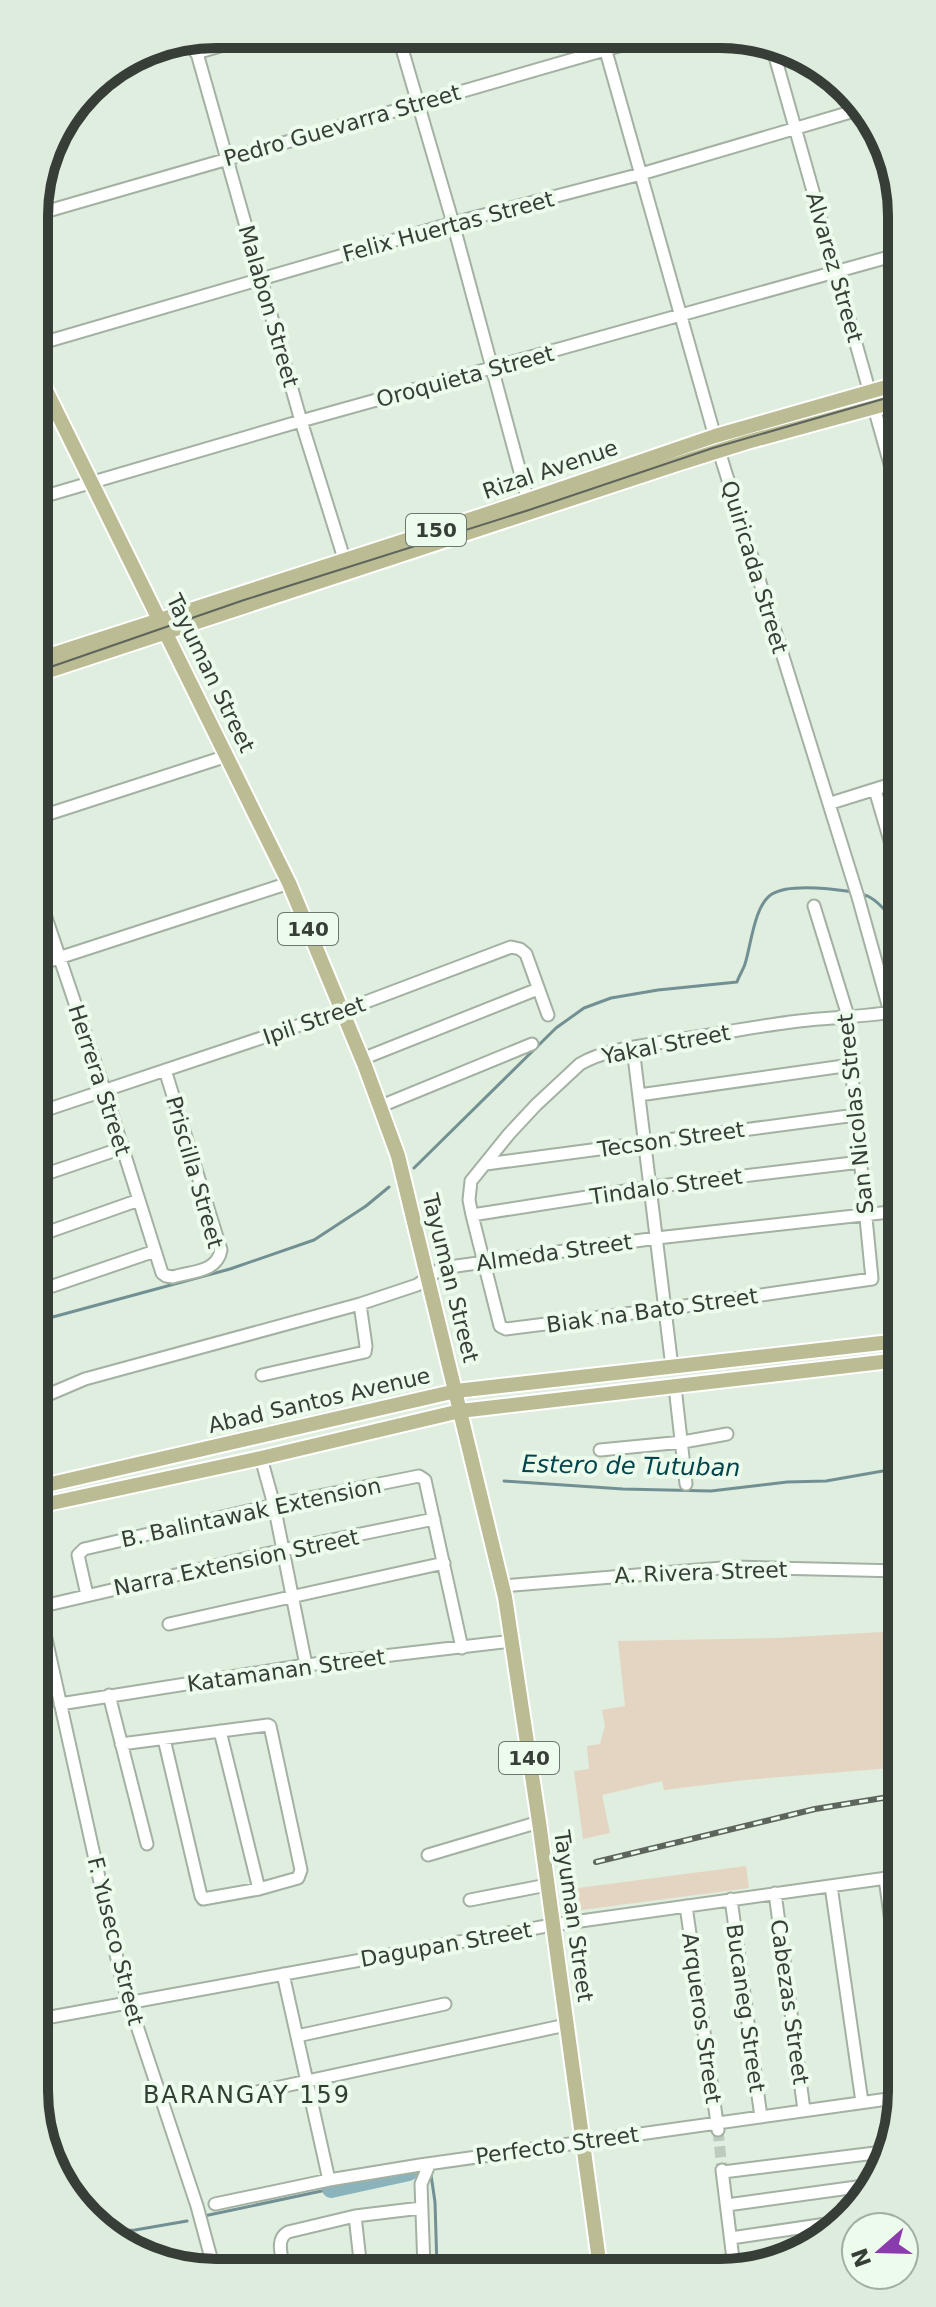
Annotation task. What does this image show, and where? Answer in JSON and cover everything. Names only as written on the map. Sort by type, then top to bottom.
[{"type":"main road","name":"Rizal Avenue","points":[[48,656],[159,618],[346,565],[530,507],[888,386]]},
{"type":"main road","name":"Tayuman Street","points":[[48,394],[289,883],[381,1106],[398,1156],[503,1586],[599,2259]]},
{"type":"main road","name":"Rizal Avenue","points":[[745,435],[888,403]]},
{"type":"main road","name":"Rizal Avenue","points":[[48,671],[166,633],[346,565]]},
{"type":"main road","name":"Abad Santos Avenue","points":[[48,1485],[456,1391],[888,1342]]},
{"type":"main road","name":"Abad Santos Avenue","points":[[48,1504],[460,1411],[888,1361]]},
{"type":"street","points":[[196,53],[213,48]]},
{"type":"street","points":[[402,48],[530,507]]},
{"type":"street","name":"Pedro Guevarra Street","points":[[48,211],[610,48]]},
{"type":"street","name":"Malabon Street","points":[[195,49],[301,421],[346,565]]},
{"type":"street","name":"Quiricada Street","points":[[606,49],[717,444],[888,993]]},
{"type":"street","name":"Alvarez Street","points":[[775,57],[888,455]]},
{"type":"street","name":"Felix Huertas Street","points":[[48,341],[453,223],[641,174],[851,112]]},
{"type":"street","name":"Oroquieta Street","points":[[48,495],[888,257]]},
{"type":"street","points":[[48,814],[227,756]]},
{"type":"street","points":[[831,803],[888,785]]},
{"type":"street","points":[[875,790],[888,819]]},
{"type":"street","points":[[48,962],[289,883]]},
{"type":"street","name":"San Nicolas Street","points":[[814,906],[848,1016],[872,1279]]},
{"type":"street","name":"Herrera Street","points":[[48,923],[162,1273]]},
{"type":"street","name":"Ipil Street","points":[[48,1109],[342,1011],[511,947],[526,954],[548,1015]]},
{"type":"street","points":[[362,1059],[538,989]]},
{"type":"street","name":"Yakal Street","points":[[485,1261],[469,1200],[471,1181],[527,1114],[580,1064],[633,1048],[800,1021],[888,1013]]},
{"type":"street","points":[[381,1106],[532,1044]]},
{"type":"street","points":[[633,1048],[672,1367]]},
{"type":"street","points":[[639,1095],[851,1065]]},
{"type":"street","name":"Priscilla Street","points":[[162,1273],[173,1277],[214,1266],[221,1250],[165,1070]]},
{"type":"street","name":"Tecson Street","points":[[486,1164],[856,1115]]},
{"type":"street","points":[[48,1173],[122,1148]]},
{"type":"street","name":"Tindalo Street","points":[[472,1215],[651,1187],[861,1162]]},
{"type":"street","points":[[48,1232],[139,1200]]},
{"type":"street","name":"Almeda Street","points":[[48,1395],[85,1379],[360,1304],[417,1285],[442,1268],[657,1238],[888,1212]]},
{"type":"street","points":[[48,1288],[155,1251]]},
{"type":"street","name":"Biak na Bato Street","points":[[485,1261],[502,1329],[872,1279]]},
{"type":"street","points":[[262,1375],[365,1352],[360,1304]]},
{"type":"street","points":[[675,1387],[686,1484]]},
{"type":"street","points":[[600,1450],[683,1442],[727,1434]]},
{"type":"street","points":[[261,1458],[274,1505],[306,1665]]},
{"type":"street","name":"B. Balintawak Extension","points":[[87,1595],[78,1555],[80,1551],[274,1505],[423,1477],[434,1519]]},
{"type":"street","points":[[434,1519],[462,1648]]},
{"type":"street","name":"Narra Extension Street","points":[[48,1605],[283,1550],[434,1519]]},
{"type":"street","points":[[169,1624],[444,1563]]},
{"type":"street","name":"A. Rivera Street","points":[[503,1586],[735,1567],[888,1571]]},
{"type":"street","name":"Katamanan Street","points":[[60,1704],[306,1665],[512,1641]]},
{"type":"street","name":"F. Yuseco Street","points":[[48,1649],[122,1981],[197,2206],[211,2259]]},
{"type":"street","points":[[109,1695],[147,1844]]},
{"type":"street","points":[[121,1744],[270,1726],[301,1875],[298,1878],[203,1899],[164,1739]]},
{"type":"street","points":[[220,1731],[259,1889]]},
{"type":"street","points":[[428,1855],[539,1822]]},
{"type":"street","points":[[885,1878],[888,1900]]},
{"type":"street","name":"Dagupan Street","points":[[48,2018],[552,1925],[888,1878]]},
{"type":"street","points":[[470,1900],[547,1885]]},
{"type":"street","points":[[831,1886],[862,2102]]},
{"type":"street","name":"Cabezas Street","points":[[775,1893],[804,2110]]},
{"type":"street","name":"Bucaneg Street","points":[[731,1899],[761,2117]]},
{"type":"street","name":"Arqueros Street","points":[[686,1906],[717,2126]]},
{"type":"street","points":[[283,1974],[329,2180]]},
{"type":"street","points":[[297,2036],[445,2004]]},
{"type":"street","points":[[252,2093],[566,2025]]},
{"type":"street","name":"Perfecto Street","points":[[215,2204],[329,2180],[888,2099]]},
{"type":"street","points":[[733,2258],[722,2171],[876,2153]]},
{"type":"street","points":[[424,2259],[421,2184],[427,2167]]},
{"type":"street","points":[[727,2205],[857,2187]]},
{"type":"street","points":[[283,2259],[280,2241],[282,2235],[288,2232],[355,2216],[421,2208]]},
{"type":"street","points":[[355,2216],[360,2259]]},
{"type":"street","points":[[731,2238],[821,2225]]},
{"type":"shaded area","points":[[888,1632],[888,1768],[664,1790],[662,1781],[602,1795],[610,1833],[583,1839],[574,1771],[589,1769],[587,1746],[600,1744],[605,1726],[602,1710],[625,1706],[618,1641],[777,1638]]},
{"type":"shaded area","points":[[746,1866],[749,1888],[566,1912],[563,1890]]},
{"type":"waterway","points":[[414,1168],[556,1028],[584,1008],[611,998],[658,990],[737,982],[745,964],[757,916],[772,894],[801,888],[854,892]]},
{"type":"waterway","points":[[861,894],[888,913]]},
{"type":"waterway","points":[[48,1318],[230,1269],[314,1240],[389,1187]]},
{"type":"waterway","name":"Estero de Tutuban","points":[[504,1481],[711,1491],[826,1481],[888,1470]]},
{"type":"waterway","points":[[331,2189],[409,2172]]},
{"type":"waterway","points":[[428,2174],[431,2175],[435,2202],[437,2259]]},
{"type":"waterway","points":[[204,2216],[331,2189]]},
{"type":"waterway","points":[[123,2231],[187,2221]]},
{"type":"tunnel","points":[[718,2130],[722,2170]]},
{"type":"tram line","points":[[48,668],[244,600],[713,448],[888,398]]},
{"type":"railway","points":[[596,1862],[815,1809],[888,1797]]},
{"type":"district","name":"BARANGAY 159","points":[[247,2095]]}]
